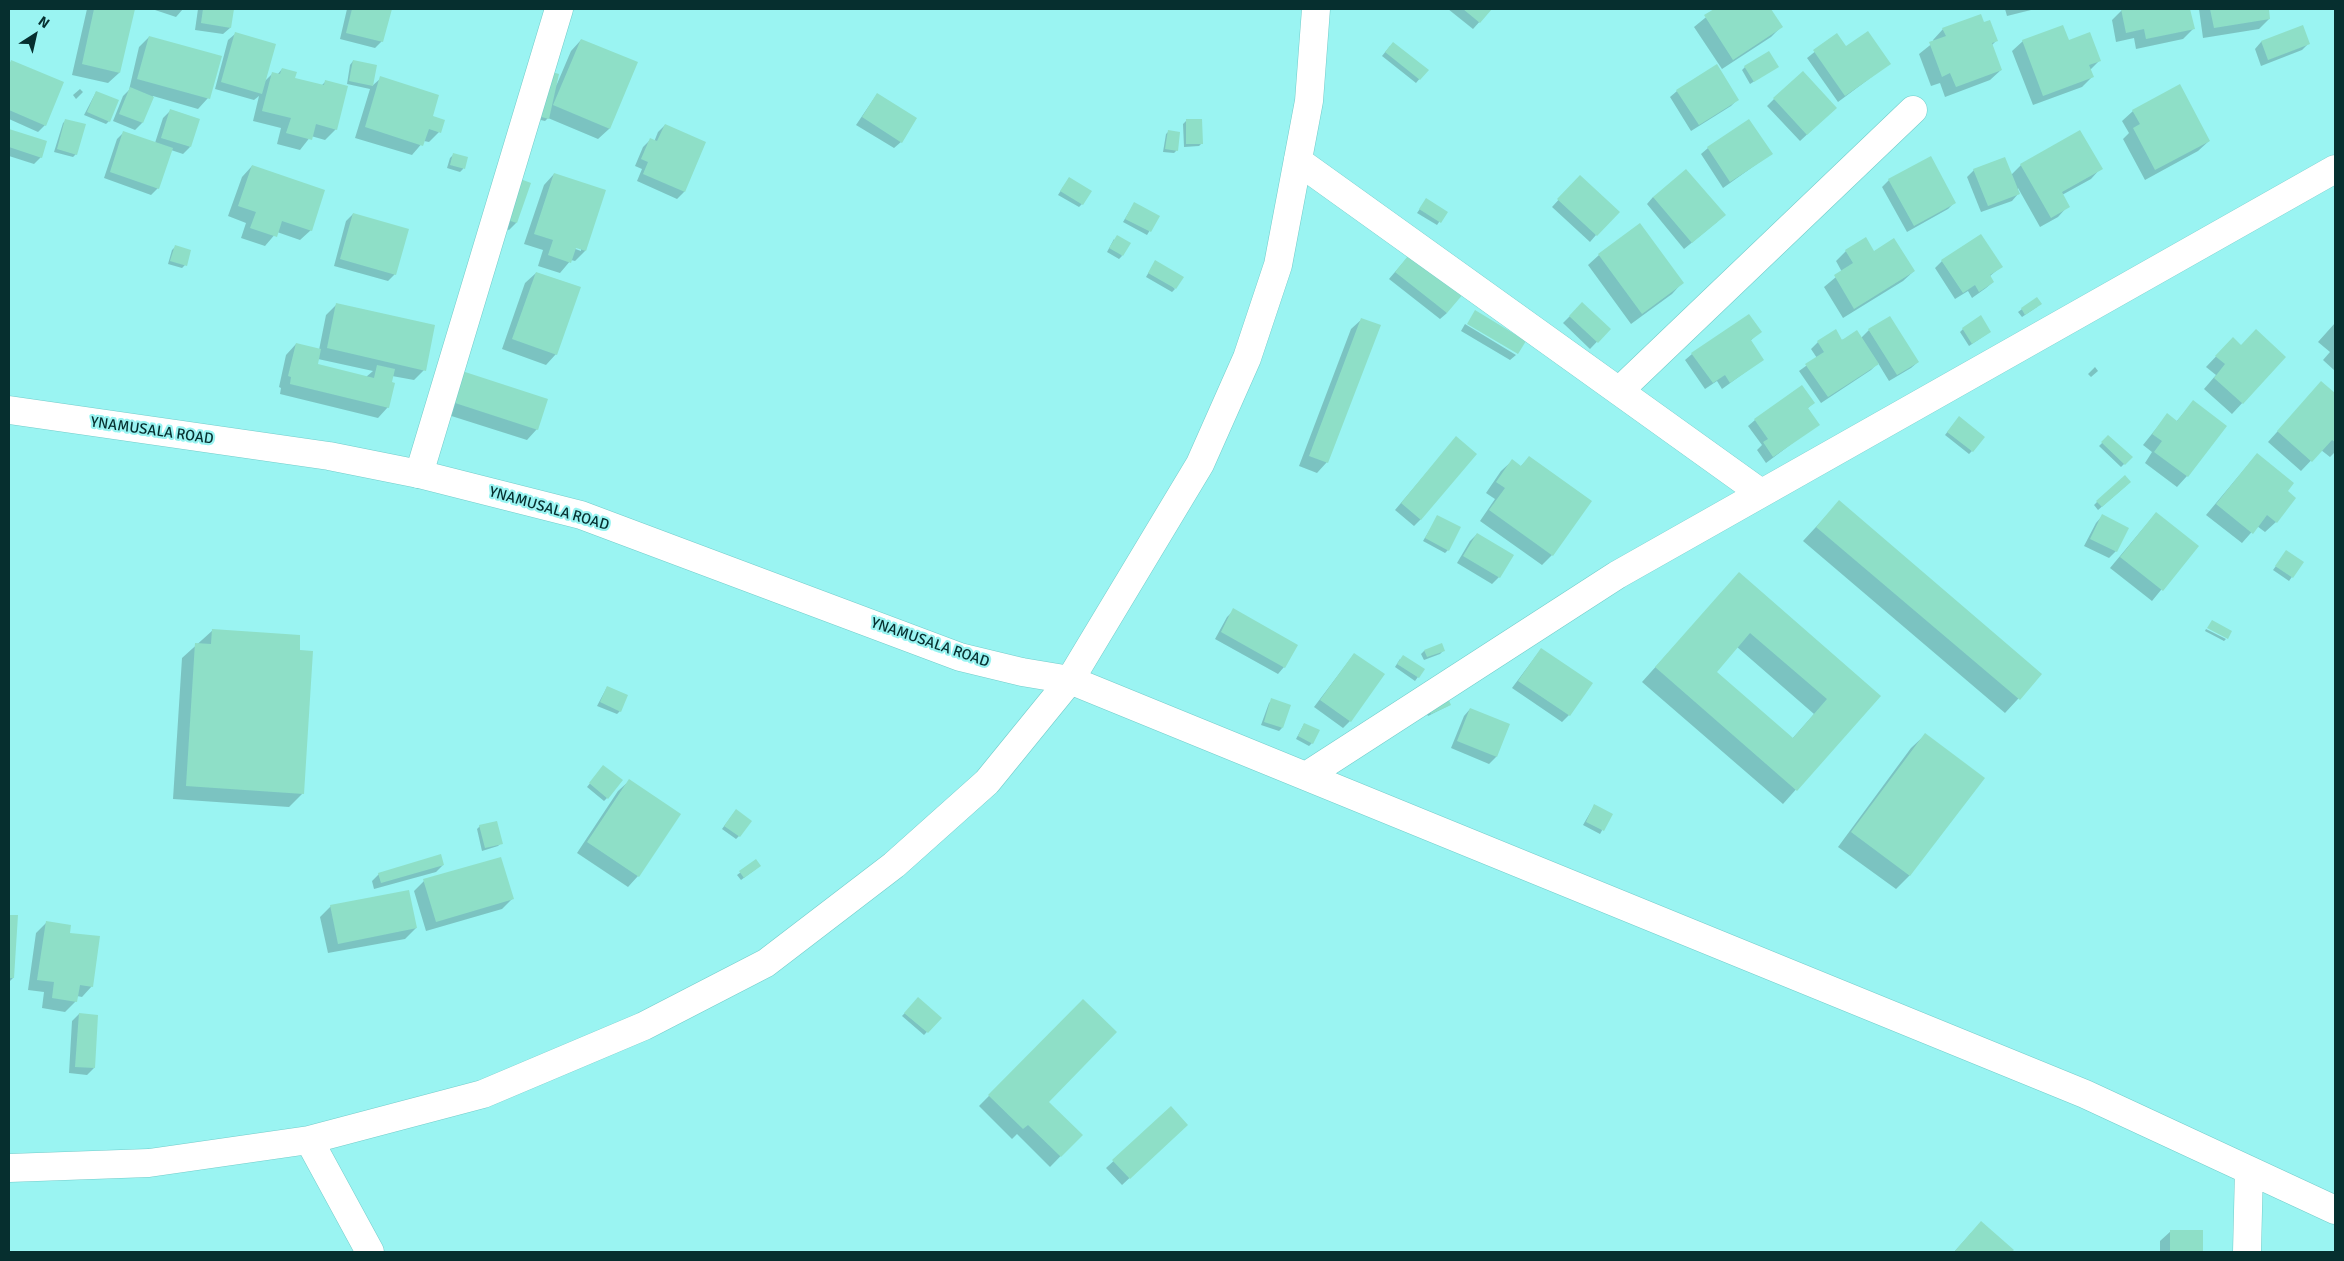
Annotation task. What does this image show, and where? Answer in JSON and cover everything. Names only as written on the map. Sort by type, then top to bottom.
[{"type":"street","points":[[419,474],[558,9]]},
{"type":"street","points":[[9,1168],[149,1163],[309,1140],[483,1094],[644,1026],[766,963],[894,865],[987,782],[1070,680],[1200,464],[1247,358],[1278,266],[1309,101],[1316,9]]},
{"type":"street","points":[[1619,391],[1913,110]]},
{"type":"street","points":[[1298,161],[1761,493]]},
{"type":"street","points":[[1306,776],[1616,575],[2335,169]]},
{"type":"street","name":"YNAMUSALA ROAD","points":[[9,410],[330,456],[419,474],[581,514],[960,657],[1022,672],[1070,680],[2086,1094],[2335,1210]]},
{"type":"street","points":[[309,1140],[370,1252]]},
{"type":"street","points":[[2247,1252],[2249,1170]]},
{"type":"building","points":[[94,9],[135,9],[120,73],[82,64]]},
{"type":"building","points":[[203,9],[234,9],[231,28],[201,23]]},
{"type":"building","points":[[352,9],[392,9],[383,42],[346,33]]},
{"type":"building","points":[[1463,9],[1492,9],[1480,23]]},
{"type":"building","points":[[1714,9],[1771,9],[1783,27],[1733,60],[1704,15]]},
{"type":"building","points":[[2121,9],[2190,9],[2195,29],[2146,39],[2144,29],[2126,33]]},
{"type":"building","points":[[2210,9],[2269,9],[2270,19],[2214,28]]},
{"type":"building","points":[[1981,14],[1984,22],[1990,20],[1998,41],[1992,43],[2002,70],[1956,87],[1950,73],[1942,77],[1929,42],[1946,36],[1942,28]]},
{"type":"building","points":[[2063,25],[2069,40],[2090,32],[2101,61],[2089,65],[2094,77],[2043,96],[2022,40]]},
{"type":"building","points":[[2303,25],[2310,44],[2268,60],[2261,41]]},
{"type":"building","points":[[1868,31],[1891,64],[1845,96],[1813,50],[1837,33],[1846,46]]},
{"type":"building","points":[[235,32],[276,44],[262,94],[221,82]]},
{"type":"building","points":[[149,36],[222,56],[210,99],[137,79]]},
{"type":"building","points":[[581,39],[638,62],[610,129],[553,105]]},
{"type":"building","points":[[1393,42],[1429,70],[1420,80],[1385,52]]},
{"type":"building","points":[[1769,51],[1779,67],[1754,82],[1744,66]]},
{"type":"building","points":[[11,60],[64,82],[46,126],[9,110],[9,66]]},
{"type":"building","points":[[353,60],[377,65],[373,86],[349,81]]},
{"type":"building","points":[[1717,64],[1739,100],[1699,125],[1676,90]]},
{"type":"building","points":[[282,68],[297,72],[295,78],[324,85],[325,80],[348,86],[337,130],[316,124],[312,140],[286,133],[291,118],[262,111],[272,72],[280,74]]},
{"type":"building","points":[[545,70],[559,74],[549,119],[534,115]]},
{"type":"building","points":[[1803,71],[1837,108],[1807,135],[1773,98]]},
{"type":"building","points":[[380,76],[439,95],[433,116],[445,120],[441,133],[429,129],[423,146],[365,127]]},
{"type":"building","points":[[2180,84],[2210,141],[2155,170],[2133,128],[2140,124],[2132,110]]},
{"type":"building","points":[[130,87],[154,97],[143,123],[119,114]]},
{"type":"building","points":[[96,91],[119,100],[110,122],[87,112]]},
{"type":"building","points":[[877,93],[917,118],[902,143],[862,117]]},
{"type":"building","points":[[170,109],[200,119],[191,147],[161,138]]},
{"type":"building","points":[[65,119],[86,124],[77,155],[57,149]]},
{"type":"building","points":[[1186,119],[1202,119],[1203,144],[1186,144]]},
{"type":"building","points":[[1749,119],[1773,154],[1730,182],[1707,147]]},
{"type":"building","points":[[665,124],[706,142],[685,192],[643,174],[648,162],[641,159],[650,138],[657,141]]},
{"type":"building","points":[[9,129],[47,141],[42,158],[9,147]]},
{"type":"building","points":[[1168,130],[1180,132],[1178,151],[1165,149]]},
{"type":"building","points":[[2080,130],[2103,169],[2062,192],[2070,207],[2051,218],[2020,164]]},
{"type":"building","points":[[123,131],[173,148],[159,189],[110,172]]},
{"type":"building","points":[[453,153],[468,157],[465,169],[450,165]]},
{"type":"building","points":[[1931,156],[1956,203],[1914,226],[1888,179]]},
{"type":"building","points":[[2005,157],[2020,194],[1988,206],[1973,169]]},
{"type":"building","points":[[252,165],[325,190],[312,231],[282,221],[277,237],[250,228],[256,212],[238,206]]},
{"type":"building","points":[[1686,169],[1726,215],[1692,243],[1653,197]]},
{"type":"building","points":[[554,173],[606,190],[586,251],[576,248],[571,263],[548,255],[553,240],[534,234]]},
{"type":"building","points":[[1580,175],[1620,212],[1597,236],[1557,199]]},
{"type":"building","points":[[515,177],[531,183],[517,223],[501,218]]},
{"type":"building","points":[[1069,177],[1092,191],[1083,205],[1060,191]]},
{"type":"building","points":[[1426,198],[1448,212],[1441,223],[1419,209]]},
{"type":"building","points":[[1134,202],[1160,216],[1151,232],[1125,219]]},
{"type":"building","points":[[353,213],[409,229],[396,275],[340,259]]},
{"type":"building","points":[[1640,223],[1684,283],[1642,314],[1598,254]]},
{"type":"building","points":[[1981,234],[2003,267],[1990,275],[1994,282],[1979,292],[1975,285],[1963,293],[1941,260]]},
{"type":"building","points":[[1117,235],[1131,243],[1123,256],[1109,248]]},
{"type":"building","points":[[1866,237],[1874,251],[1894,238],[1915,271],[1854,309],[1834,275],[1853,263],[1845,250]]},
{"type":"building","points":[[175,245],[191,250],[187,266],[170,261]]},
{"type":"building","points":[[1412,251],[1464,293],[1447,313],[1395,272]]},
{"type":"building","points":[[1155,260],[1184,277],[1176,289],[1148,273]]},
{"type":"building","points":[[536,272],[581,287],[557,355],[512,339]]},
{"type":"building","points":[[2037,297],[2042,304],[2025,315],[2021,308]]},
{"type":"building","points":[[1582,302],[1611,329],[1598,343],[1569,316]]},
{"type":"building","points":[[336,303],[435,325],[426,371],[327,348]]},
{"type":"building","points":[[1475,310],[1526,341],[1518,354],[1467,324]]},
{"type":"building","points":[[1749,314],[1762,332],[1751,340],[1764,360],[1730,383],[1725,375],[1713,383],[1691,353]]},
{"type":"building","points":[[1981,315],[1991,332],[1972,344],[1962,328]]},
{"type":"building","points":[[1890,316],[1919,362],[1897,375],[1868,329]]},
{"type":"building","points":[[1361,318],[1381,325],[1328,463],[1309,456]]},
{"type":"building","points":[[1836,329],[1842,340],[1857,330],[1879,364],[1828,397],[1805,364],[1824,352],[1817,341]]},
{"type":"building","points":[[2256,329],[2286,357],[2243,404],[2214,378],[2225,364],[2215,356],[2233,337],[2241,345]]},
{"type":"building","points":[[296,343],[321,349],[318,364],[374,378],[377,365],[395,369],[392,382],[395,383],[389,408],[290,384],[291,377],[288,376]]},
{"type":"building","points":[[462,371],[548,399],[538,430],[452,402]]},
{"type":"building","points":[[2321,381],[2335,393],[2335,442],[2332,440],[2312,462],[2277,431]]},
{"type":"building","points":[[1802,385],[1815,403],[1808,408],[1820,425],[1773,457],[1763,442],[1768,439],[1754,419]]},
{"type":"building","points":[[2193,400],[2227,426],[2188,477],[2154,452],[2162,441],[2152,434],[2167,413],[2177,421]]},
{"type":"building","points":[[1959,416],[1985,437],[1973,452],[1947,432]]},
{"type":"building","points":[[2108,435],[2133,457],[2125,465],[2101,442]]},
{"type":"building","points":[[1456,436],[1477,454],[1421,520],[1401,503]]},
{"type":"building","points":[[2257,453],[2294,483],[2288,491],[2296,498],[2277,523],[2267,515],[2253,534],[2216,504]]},
{"type":"building","points":[[1529,456],[1592,501],[1553,556],[1489,510],[1505,488],[1496,482],[1512,459],[1521,466]]},
{"type":"building","points":[[2125,475],[2131,482],[2102,507],[2096,501]]},
{"type":"building","points":[[1839,500],[2042,674],[2020,700],[1816,527]]},
{"type":"building","points":[[2156,512],[2199,546],[2163,591],[2120,557]]},
{"type":"building","points":[[2102,514],[2129,528],[2117,552],[2090,539]]},
{"type":"building","points":[[1437,515],[1461,527],[1449,551],[1425,538]]},
{"type":"building","points":[[1477,533],[1514,555],[1500,578],[1463,556]]},
{"type":"building","points":[[2286,550],[2304,562],[2293,578],[2275,566]]},
{"type":"building","points":[[1739,572],[1881,696],[1797,791],[1655,667]],"holes":[[[1750,633],[1827,699],[1793,738],[1717,672]]]},
{"type":"building","points":[[1233,608],[1298,645],[1285,668],[1221,632]]},
{"type":"building","points":[[2212,620],[2232,631],[2228,639],[2207,628]]},
{"type":"building","points":[[212,629],[300,635],[300,650],[313,651],[304,794],[186,786],[195,643],[211,644]]},
{"type":"building","points":[[1442,643],[1445,651],[1427,657],[1424,650]]},
{"type":"building","points":[[1541,648],[1593,683],[1570,716],[1518,681]]},
{"type":"building","points":[[1354,653],[1385,674],[1351,722],[1320,700]]},
{"type":"building","points":[[1403,655],[1425,669],[1419,678],[1397,664]]},
{"type":"building","points":[[607,686],[628,695],[621,712],[600,702]]},
{"type":"building","points":[[1447,696],[1451,705],[1431,714],[1427,704]]},
{"type":"building","points":[[1271,698],[1291,705],[1283,728],[1264,722]]},
{"type":"building","points":[[1470,708],[1510,724],[1497,757],[1457,741]]},
{"type":"building","points":[[1304,723],[1320,730],[1313,744],[1298,736]]},
{"type":"building","points":[[1925,733],[1985,778],[1910,876],[1851,832]]},
{"type":"building","points":[[603,765],[623,780],[608,799],[589,783]]},
{"type":"building","points":[[629,779],[681,814],[639,877],[587,842]]},
{"type":"building","points":[[1594,804],[1613,814],[1604,831],[1586,822]]},
{"type":"building","points":[[736,809],[752,821],[740,837],[724,826]]},
{"type":"building","points":[[497,821],[503,844],[485,848],[479,825]]},
{"type":"building","points":[[441,854],[444,865],[381,883],[378,873]]},
{"type":"building","points":[[501,857],[514,899],[436,922],[423,879]]},
{"type":"building","points":[[756,859],[761,866],[744,878],[739,871]]},
{"type":"building","points":[[409,890],[417,928],[338,944],[330,905]]},
{"type":"building","points":[[9,915],[18,915],[14,978],[9,978]]},
{"type":"building","points":[[46,921],[71,925],[70,933],[100,936],[93,987],[80,985],[77,1002],[52,998],[54,982],[37,980]]},
{"type":"building","points":[[918,997],[942,1018],[928,1033],[904,1013]]},
{"type":"building","points":[[1083,999],[1117,1032],[1049,1102],[1083,1135],[1061,1157],[1028,1125],[1023,1129],[988,1095]]},
{"type":"building","points":[[79,1013],[98,1015],[95,1068],[75,1067]]},
{"type":"building","points":[[1171,1106],[1188,1125],[1130,1179],[1112,1160]]},
{"type":"building","points":[[1981,1221],[2014,1250],[2012,1252],[1954,1252]]},
{"type":"building","points":[[2170,1230],[2203,1230],[2203,1252],[2170,1252]]}]
